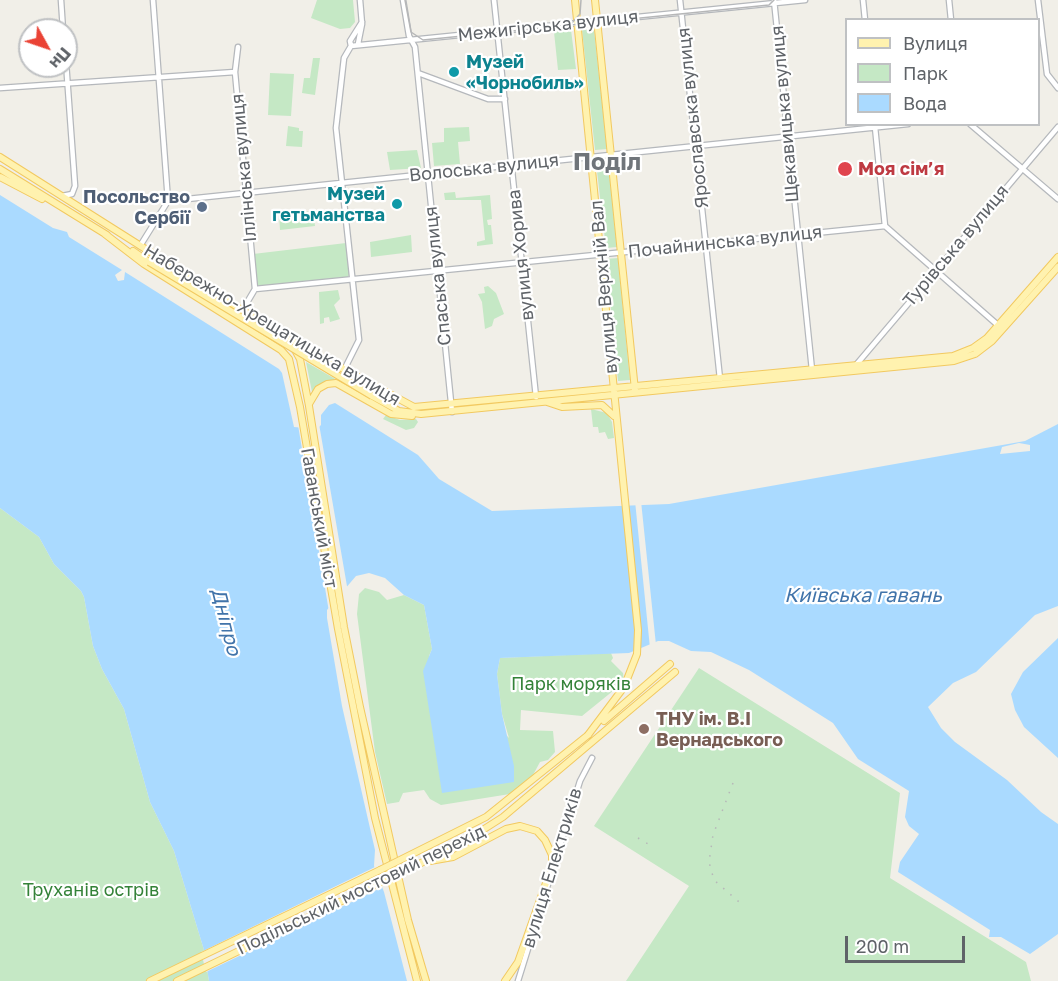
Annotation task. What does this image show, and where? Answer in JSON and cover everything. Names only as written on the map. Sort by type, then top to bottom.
[{"type":"main road","name":"вулиця Верхній Вал","points":[[575,0],[617,422]]},
{"type":"main road","points":[[595,0],[635,390]]},
{"type":"main road","name":"Набережно-Хрещатицька вулиця","points":[[0,157],[286,338],[410,406],[452,408]]},
{"type":"main road","name":"Набережно-Хрещатицька вулиця","points":[[0,169],[149,262],[399,411],[421,414],[452,408],[855,369]]},
{"type":"main road","points":[[0,177],[65,210]]},
{"type":"main road","name":"Гаванський міст","points":[[105,234],[144,264],[281,350],[291,364],[341,628]]},
{"type":"main road","points":[[1001,328],[1058,257]]},
{"type":"main road","points":[[855,369],[960,354],[981,344],[1001,328],[1058,267]]},
{"type":"main road","name":"Гаванський міст","points":[[286,338],[298,355],[308,405],[341,628]]},
{"type":"main road","name":"Набережно-Хрещатицька вулиця","points":[[635,390],[812,370],[855,369]]},
{"type":"main road","points":[[308,405],[318,389],[332,383],[398,416],[421,414]]},
{"type":"main road","name":"Набережно-Хрещатицька вулиця","points":[[536,400],[547,402],[613,392]]},
{"type":"main road","points":[[547,402],[562,407],[602,405],[611,411],[617,422]]},
{"type":"main road","name":"Подільський мостовий перехід","points":[[588,735],[624,687],[634,664],[638,642],[636,595],[617,422]]},
{"type":"main road","points":[[341,628],[384,818],[426,981]]},
{"type":"main road","points":[[341,628],[375,818],[417,981]]},
{"type":"main road","name":"Подільський мостовий перехід","points":[[150,981],[486,818],[588,735],[670,664]]},
{"type":"main road","name":"Подільський мостовий перехід","points":[[177,981],[467,840],[503,817],[675,672]]},
{"type":"main road","points":[[420,862],[453,857],[506,829],[520,826],[537,831],[546,840],[552,855],[552,866],[518,962],[505,981]]},
{"type":"main road","points":[[423,972],[431,981]]},
{"type":"street","points":[[61,0],[62,18]]},
{"type":"street","points":[[140,246],[168,201],[153,0]]},
{"type":"street","points":[[351,43],[359,44],[362,22],[360,0]]},
{"type":"street","name":"Спаська вулиця","points":[[403,0],[409,36],[414,40],[418,73],[452,408]]},
{"type":"street","name":"вулиця Хорива","points":[[494,0],[536,400]]},
{"type":"street","name":"Ярославська вулиця","points":[[680,0],[720,379]]},
{"type":"street","name":"Межигірська вулиця","points":[[359,44],[805,0]]},
{"type":"street","points":[[863,0],[865,18]]},
{"type":"street","points":[[950,0],[951,18]]},
{"type":"street","points":[[1038,0],[1047,74],[1058,88]]},
{"type":"street","name":"Щекавицька вулиця","points":[[774,2],[812,370]]},
{"type":"street","points":[[344,370],[359,340],[336,124],[344,58],[362,22]]},
{"type":"street","name":"Іллінська вулиця","points":[[238,47],[235,72],[255,288]]},
{"type":"street","points":[[0,88],[235,72]]},
{"type":"street","points":[[418,73],[488,99],[505,99]]},
{"type":"street","points":[[62,196],[72,194],[75,186],[67,78]]},
{"type":"street","points":[[875,126],[885,225],[1001,328]]},
{"type":"street","name":"Волоська вулиця","points":[[168,201],[787,138],[875,126]]},
{"type":"street","points":[[972,126],[1058,199]]},
{"type":"street","name":"Турівська вулиця","points":[[855,369],[1058,127]]},
{"type":"street","name":"Почайнинська вулиця","points":[[255,288],[885,225]]},
{"type":"street","points":[[242,311],[255,288]]},
{"type":"street","name":"вулиця Електриків","points":[[518,981],[580,781],[592,758]]},
{"type":"green space","points":[[317,0],[353,0],[355,22],[350,28],[340,29],[311,18]]},
{"type":"green space","points":[[594,29],[607,149],[595,150],[582,30]]},
{"type":"green space","points":[[571,30],[576,69],[558,70],[554,32]]},
{"type":"green space","points":[[313,58],[320,58],[315,95],[302,93],[304,78],[310,78]]},
{"type":"green space","points":[[270,73],[294,74],[291,116],[268,115]]},
{"type":"green space","points":[[288,126],[303,131],[302,147],[286,146]]},
{"type":"green space","points":[[469,127],[470,141],[458,142],[460,164],[434,166],[432,143],[444,142],[444,128]]},
{"type":"green space","points":[[417,150],[421,168],[390,170],[387,152]]},
{"type":"green space","points":[[608,162],[617,247],[606,248],[596,163]]},
{"type":"green space","points":[[455,192],[456,198],[490,195],[492,219],[487,220],[488,225],[491,225],[493,244],[477,246],[477,242],[485,240],[481,200],[445,200],[444,193]]},
{"type":"green space","points":[[313,211],[315,226],[280,230],[279,214]]},
{"type":"green space","points":[[411,235],[412,252],[371,257],[370,242]]},
{"type":"green space","points":[[346,243],[350,274],[347,278],[259,286],[257,284],[253,254]]},
{"type":"green space","points":[[618,258],[630,380],[618,381],[606,259]]},
{"type":"green space","points":[[488,286],[496,293],[504,314],[494,319],[492,326],[485,329],[482,302],[478,294],[485,293],[484,287]]},
{"type":"green space","points":[[338,290],[340,299],[334,305],[340,319],[330,322],[329,317],[324,318],[324,323],[320,324],[319,292]]},
{"type":"green space","points":[[306,362],[337,380],[327,380],[312,392]]},
{"type":"green space","points":[[591,409],[607,413],[612,422],[614,438],[608,439],[605,432],[599,433],[598,427],[593,427]]},
{"type":"green space","points":[[386,415],[400,420],[416,419],[418,422],[414,428],[406,430],[383,419]]},
{"type":"green space","name":"Труханів острів","points":[[0,508],[39,537],[54,564],[81,591],[84,597],[93,646],[102,669],[124,709],[150,802],[174,851],[204,950],[209,981],[0,981]]},
{"type":"green space","name":"Парк моряків","points":[[365,588],[379,592],[387,600],[404,595],[424,605],[432,649],[429,656],[509,738],[502,714],[497,674],[500,658],[611,653],[613,658],[611,661],[623,673],[624,682],[582,716],[521,710],[520,730],[553,731],[555,752],[548,760],[540,762],[533,775],[510,794],[441,805],[430,799],[424,790],[403,793],[399,802],[387,804],[375,752],[357,614],[359,594]]},
{"type":"green space","points":[[699,668],[900,793],[890,878],[1026,962],[1031,981],[626,981],[689,886],[594,826]]},
{"type":"water","points":[[0,195],[53,228],[67,232],[69,237],[122,270],[115,275],[118,281],[124,280],[125,272],[279,369],[282,373],[294,427],[317,429],[321,425],[321,415],[329,405],[335,403],[418,455],[439,479],[492,511],[669,504],[1025,441],[1058,424],[1058,606],[1035,615],[976,672],[953,683],[928,707],[941,728],[955,742],[1007,780],[1041,812],[1058,824],[1058,934],[1030,954],[1001,937],[989,937],[990,930],[898,872],[900,862],[919,834],[909,826],[905,817],[909,791],[858,759],[833,723],[749,670],[711,652],[691,651],[669,641],[658,641],[629,653],[500,658],[497,674],[502,714],[514,766],[514,782],[442,793],[423,671],[432,649],[424,605],[404,595],[385,578],[369,573],[356,576],[327,610],[327,618],[342,706],[375,850],[374,866],[384,892],[407,981],[209,981],[204,950],[174,851],[150,802],[124,709],[102,669],[93,646],[84,597],[81,591],[54,564],[39,537],[0,508]]},
{"type":"water","points":[[1058,638],[1058,758],[1024,727],[1015,710],[1011,694],[1023,672]]},
{"type":"pier","points":[[318,418],[348,592],[329,612],[298,425],[316,426]]},
{"type":"pier","points":[[1019,443],[1030,445],[1030,451],[1000,454],[1002,447]]},
{"type":"pier","points":[[635,501],[641,501],[656,645],[650,648]]},
{"type":"pier","points":[[377,866],[385,886],[206,972],[201,952]]},
{"type":"tram line","points":[[405,0],[411,32],[423,40],[769,5],[774,0]]},
{"type":"tram line","points":[[571,24],[580,14],[581,0]]},
{"type":"railway","points":[[733,783],[713,835],[709,862],[714,880],[739,902]]},
{"type":"railway","points":[[638,838],[650,845]]},
{"type":"place","name":"Музей «Чорнобиль»","points":[[454,72]]},
{"type":"place","name":"Моя сім’я","points":[[845,169]]},
{"type":"place","name":"Музей гетьманства","points":[[397,204]]},
{"type":"place","name":"Посольство Сербії","points":[[202,207]]},
{"type":"place","name":"ТНУ ім. В.І Вернадського","points":[[644,729]]},
{"type":"district","name":"Поділ","points":[[607,162]]},
{"type":"water label","name":"Київська гавань","points":[[863,596]]},
{"type":"water label","name":"Дніпро","points":[[226,622]]}]
